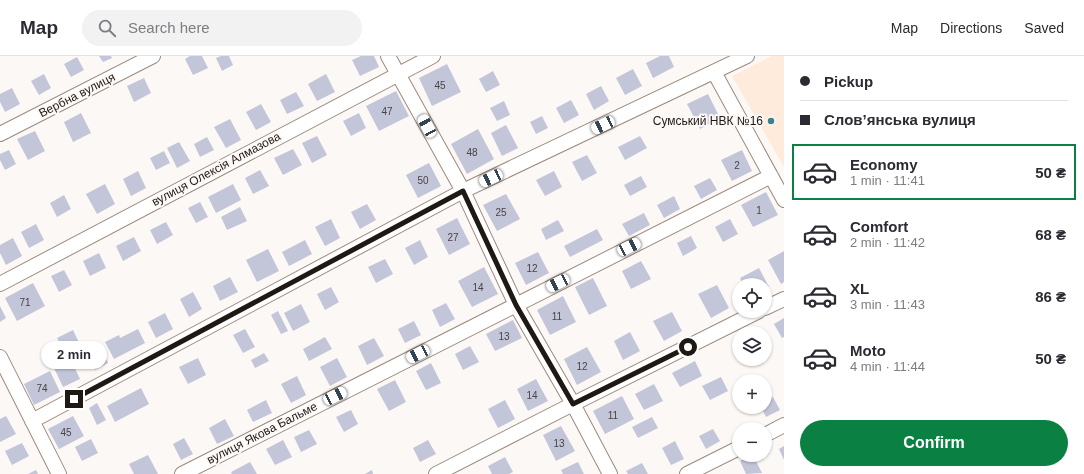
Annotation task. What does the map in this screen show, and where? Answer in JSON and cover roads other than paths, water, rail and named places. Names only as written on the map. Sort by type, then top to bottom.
[{"type":"street","name":"Вербна вулиця","points":[[0,134],[153,56]]},
{"type":"street","points":[[388,56],[463,191],[516,305],[573,404],[610,474]]},
{"type":"street","name":"вулиця Олексія Алмазова","points":[[0,284],[398,73],[433,56]]},
{"type":"street","points":[[32,421],[463,191],[747,56]]},
{"type":"street","points":[[714,72],[784,200]]},
{"type":"street","name":"вулиця Якова Бальме","points":[[182,474],[771,176]]},
{"type":"street","points":[[772,305],[784,299]]},
{"type":"street","points":[[436,474],[745,318]]},
{"type":"street","points":[[0,357],[59,474]]},
{"type":"street","points":[[772,431],[784,425]]},
{"type":"street","points":[[687,474],[732,452]]},
{"type":"place","name":"Сумський НВК №16","points":[[771,121]]}]
